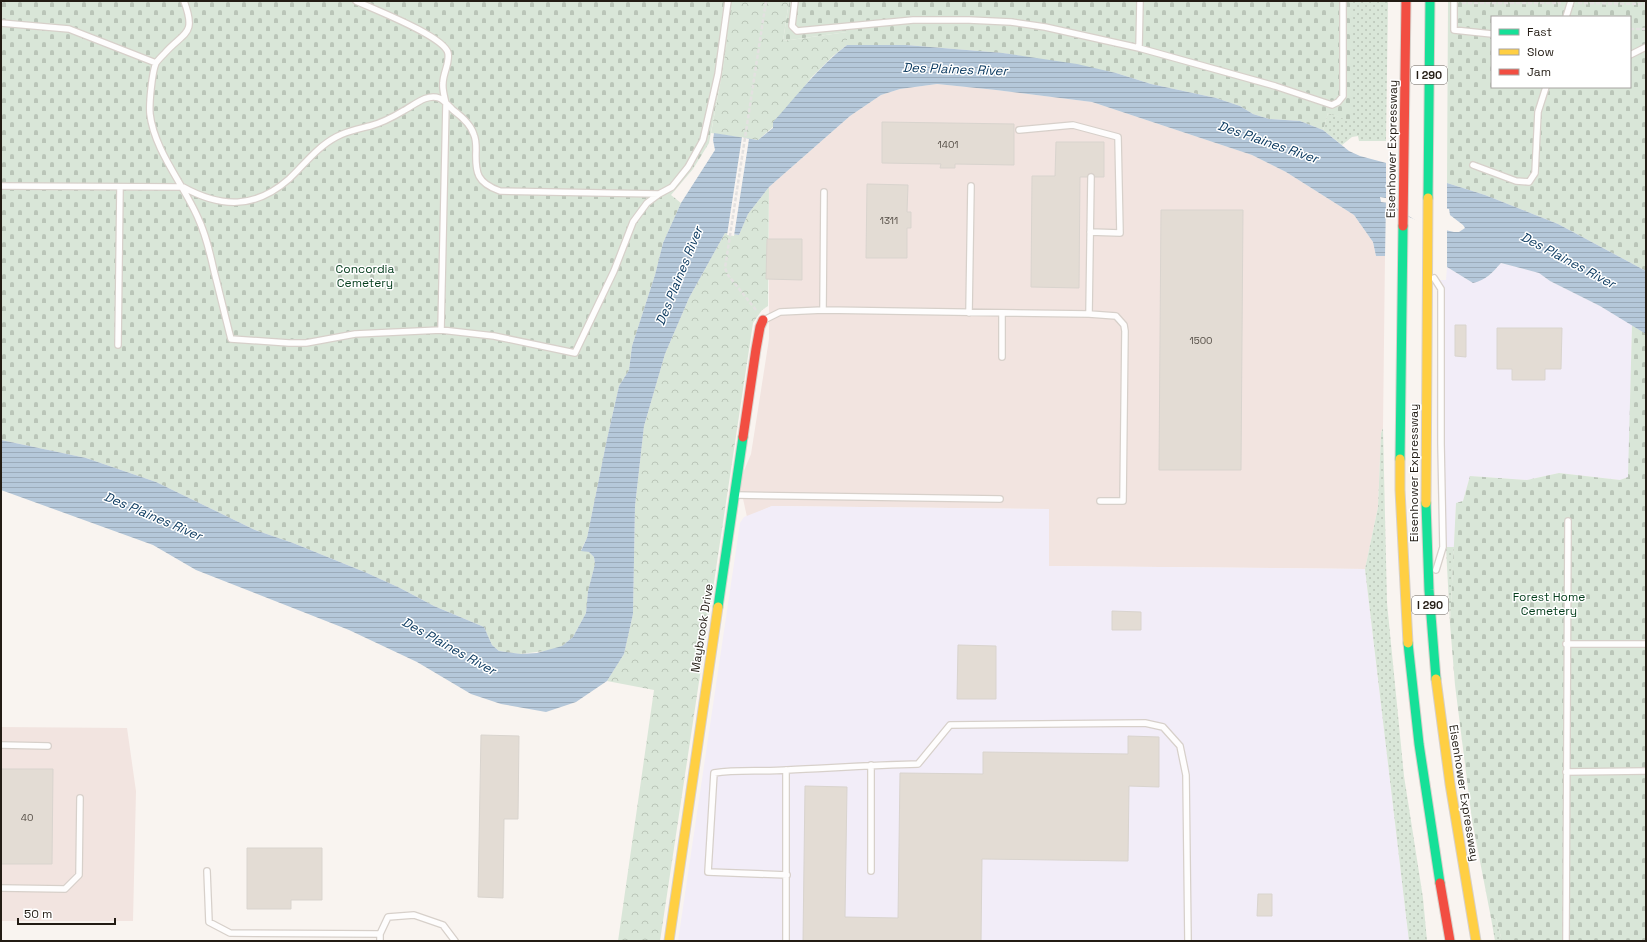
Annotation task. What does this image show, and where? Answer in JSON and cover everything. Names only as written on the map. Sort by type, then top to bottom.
[{"type":"main road","name":"Eisenhower Expressway","points":[[1406,1],[1400,490],[1406,610],[1416,723],[1450,941]]},
{"type":"main road","name":"Eisenhower Expressway","points":[[1430,1],[1426,540],[1429,591],[1440,709],[1449,781],[1476,941]]},
{"type":"main road","name":"Maybrook Drive","points":[[669,941],[757,342],[763,320]]},
{"type":"main road","points":[[1436,917],[1439,878]]},
{"type":"lane","points":[[184,1],[190,18],[189,29],[182,38],[171,46],[156,63],[150,97],[152,126],[170,166],[183,187],[199,219],[207,243],[231,339],[306,343],[355,334],[441,330],[494,336],[575,353],[614,271],[633,222],[647,203],[658,194],[672,188],[679,180],[703,140],[718,74],[728,1]]},
{"type":"lane","points":[[356,1],[434,38],[443,44],[448,53],[442,84],[446,104],[441,330]]},
{"type":"lane","points":[[371,8],[373,1]]},
{"type":"lane","points":[[795,1],[792,26],[797,31],[913,20],[1004,22],[1045,27],[1139,48],[1275,86],[1332,105],[1338,102],[1343,96],[1343,1]]},
{"type":"lane","points":[[1139,48],[1140,1]]},
{"type":"lane","points":[[1454,2],[1454,30],[1491,34]]},
{"type":"lane","points":[[1566,16],[1571,2]]},
{"type":"lane","points":[[1,23],[69,29],[156,63]]},
{"type":"lane","points":[[1631,54],[1646,47]]},
{"type":"lane","points":[[1473,165],[1516,181],[1529,182],[1536,173],[1538,112],[1546,88]]},
{"type":"lane","points":[[1,186],[183,187],[199,196],[213,200],[230,203],[247,202],[263,198],[289,179],[320,148],[335,137],[352,129],[371,126],[386,120],[431,97],[439,98],[470,126],[475,136],[477,174],[482,182],[491,188],[500,191],[658,194]]},
{"type":"lane","points":[[1019,130],[1073,125],[1118,137],[1120,232],[1090,232]]},
{"type":"lane","points":[[1089,314],[1091,177]]},
{"type":"lane","points":[[969,313],[971,186]]},
{"type":"lane","points":[[118,344],[120,187]]},
{"type":"lane","points":[[822,310],[824,192]]},
{"type":"lane","points":[[1427,267],[1441,289],[1441,444],[1443,547],[1429,591]]},
{"type":"lane","points":[[763,320],[780,312],[822,310],[1002,314],[1089,314],[1116,316],[1124,325],[1123,501],[1100,501]]},
{"type":"lane","points":[[1002,314],[1002,357]]},
{"type":"lane","points":[[734,495],[1000,499]]},
{"type":"lane","points":[[1566,941],[1566,644],[1568,521]]},
{"type":"lane","points":[[1566,644],[1646,644]]},
{"type":"lane","points":[[787,875],[708,872],[714,774],[725,772],[918,764],[950,725],[1146,723],[1163,727],[1180,746],[1186,775],[1188,941]]},
{"type":"lane","points":[[1,745],[48,746]]},
{"type":"lane","points":[[871,765],[871,871]]},
{"type":"lane","points":[[786,770],[786,941]]},
{"type":"lane","points":[[1566,772],[1646,771]]},
{"type":"lane","points":[[1,888],[65,888],[79,874],[80,798]]},
{"type":"lane","points":[[207,871],[209,922],[230,933],[380,934]]},
{"type":"lane","points":[[380,941],[380,934],[388,917],[414,916],[443,926],[455,941]]},
{"type":"path","points":[[763,320],[726,272],[726,266],[766,1]]},
{"type":"path","points":[[1454,2],[1571,2],[1646,4]]},
{"type":"path","points":[[1631,29],[1646,29]]},
{"type":"shaded area","points":[[937,84],[1092,102],[1252,155],[1286,172],[1354,215],[1373,242],[1376,256],[1385,256],[1383,428],[1381,433],[1378,507],[1365,569],[1048,566],[1048,509],[772,506],[747,517],[740,485],[751,454],[769,339],[769,187],[850,116],[881,95],[900,89]]},
{"type":"shaded area","points":[[1501,263],[1540,273],[1550,281],[1600,306],[1632,325],[1629,477],[1620,480],[1559,473],[1527,480],[1470,476],[1463,501],[1456,503],[1454,547],[1439,547],[1436,421],[1438,280],[1446,280],[1447,267],[1473,283],[1489,276]]},
{"type":"shaded area","points":[[772,506],[1049,509],[1049,566],[1365,569],[1409,941],[678,941],[740,523],[744,517]]},
{"type":"shaded area","points":[[1,727],[127,728],[136,791],[133,921],[1,921]]},
{"type":"green space","name":"Concordia Cemetery","points":[[1,1],[734,1],[709,143],[693,169],[671,195],[681,203],[663,243],[655,275],[632,346],[629,370],[619,386],[587,538],[581,550],[589,552],[594,557],[595,564],[588,591],[586,613],[573,637],[562,646],[553,650],[520,654],[499,651],[492,645],[484,627],[434,606],[367,573],[293,543],[255,530],[156,482],[86,458],[1,440]]},
{"type":"green space","points":[[733,1],[789,1],[783,41],[847,32],[847,45],[833,56],[811,78],[773,127],[758,140],[711,133]]},
{"type":"green space","points":[[789,1],[1352,1],[1352,122],[1328,113],[1323,130],[1300,121],[1269,119],[1253,114],[1240,106],[1216,98],[1151,84],[1116,73],[1003,53],[906,45],[847,45],[847,32],[783,41]]},
{"type":"green space","points":[[1352,1],[1388,1],[1386,141],[1359,141],[1358,136],[1352,137],[1342,145],[1323,130],[1328,113],[1352,121]]},
{"type":"green space","points":[[1448,1],[1646,1],[1646,271],[1558,224],[1485,195],[1447,183]]},
{"type":"green space","points":[[769,187],[768,306],[762,310],[753,323],[660,941],[618,941],[654,690],[607,681],[624,654],[633,614],[635,506],[644,426],[665,354],[689,298],[725,233],[739,235],[748,214]]},
{"type":"green space","name":"Forest Home Cemetery","points":[[1632,325],[1646,334],[1646,941],[1502,941],[1496,918],[1491,918],[1472,820],[1455,685],[1450,624],[1456,503],[1463,501],[1470,476],[1527,480],[1559,473],[1620,480],[1628,477]]},
{"type":"green space","points":[[1383,428],[1387,603],[1404,776],[1423,898],[1427,941],[1409,941],[1365,569],[1378,507],[1381,433]]},
{"type":"green space","points":[[1446,547],[1454,547],[1450,624]]},
{"type":"green space","points":[[1491,918],[1496,918],[1502,941],[1495,941]]},
{"type":"water","name":"Des Plaines River","points":[[847,45],[906,45],[1003,53],[1077,64],[1116,73],[1151,84],[1216,98],[1240,106],[1253,114],[1269,119],[1300,121],[1323,130],[1349,151],[1360,156],[1431,175],[1447,183],[1485,195],[1558,224],[1646,271],[1646,334],[1600,306],[1550,281],[1539,273],[1501,263],[1485,278],[1473,283],[1447,267],[1385,256],[1376,256],[1373,242],[1354,215],[1286,172],[1252,155],[1092,102],[937,84],[900,89],[881,95],[850,116],[769,187],[748,214],[739,235],[725,233],[689,298],[665,354],[644,426],[635,506],[633,614],[624,654],[607,681],[576,702],[546,712],[501,704],[471,694],[417,662],[349,630],[196,570],[153,545],[1,490],[1,440],[86,458],[156,482],[255,530],[293,543],[367,573],[434,606],[484,627],[492,645],[499,651],[521,654],[537,653],[562,646],[573,637],[586,613],[588,591],[595,564],[594,557],[589,552],[581,551],[587,538],[619,386],[629,370],[632,346],[655,275],[663,243],[681,203],[715,150],[713,140],[714,133],[758,140],[773,128],[773,122],[817,72]],"holes":[[[1380,197],[1449,209],[1450,215],[1465,228],[1459,232],[1423,225],[1388,203],[1381,202]]]},
{"type":"pier","points":[[742,137],[749,139],[734,236],[727,235]]},
{"type":"pier","points":[[1386,162],[1431,173],[1447,180],[1447,211],[1386,200]]},
{"type":"pier","points":[[1386,201],[1400,213],[1423,223],[1447,228],[1447,269],[1385,257]]},
{"type":"building","points":[[882,122],[1014,124],[1014,165],[955,164],[955,168],[940,168],[941,164],[882,163]]},
{"type":"building","points":[[1056,142],[1104,142],[1104,177],[1095,177],[1091,173],[1087,177],[1080,177],[1079,288],[1031,287],[1032,176],[1055,176]]},
{"type":"building","points":[[867,184],[908,185],[907,212],[911,212],[911,228],[907,228],[907,258],[866,258]]},
{"type":"building","points":[[1161,210],[1243,210],[1241,470],[1159,470]]},
{"type":"building","points":[[767,239],[802,239],[802,280],[766,279]]},
{"type":"building","points":[[1455,325],[1466,325],[1466,357],[1455,356]]},
{"type":"building","points":[[1497,328],[1562,328],[1561,369],[1545,369],[1545,380],[1512,380],[1512,369],[1497,369]]},
{"type":"building","points":[[1112,611],[1141,612],[1141,630],[1112,630]]},
{"type":"building","points":[[958,645],[996,646],[996,699],[957,699]]},
{"type":"building","points":[[481,735],[519,736],[518,819],[504,819],[503,898],[478,897]]},
{"type":"building","points":[[1128,736],[1159,737],[1159,787],[1129,786],[1128,861],[982,859],[981,941],[803,941],[805,786],[847,787],[845,917],[898,918],[900,773],[983,774],[983,752],[1128,754]]},
{"type":"building","points":[[1,769],[53,769],[52,864],[1,864]]},
{"type":"building","points":[[247,848],[322,848],[322,900],[291,900],[291,909],[247,909]]},
{"type":"building","points":[[1258,894],[1272,894],[1272,916],[1257,916]]},
{"type":"traffic: fast","points":[[1428,198],[1430,1]]},
{"type":"traffic: fast","points":[[1400,459],[1403,226]]},
{"type":"traffic: fast","points":[[718,607],[743,437]]},
{"type":"traffic: fast","points":[[1426,503],[1429,590],[1436,679]]},
{"type":"traffic: fast","points":[[1408,643],[1419,744],[1440,883]]},
{"type":"traffic: slow","points":[[1426,503],[1428,198]]},
{"type":"traffic: slow","points":[[1400,459],[1400,490],[1408,643]]},
{"type":"traffic: slow","points":[[669,941],[718,607]]},
{"type":"traffic: slow","points":[[1436,679],[1450,784],[1476,941]]},
{"type":"traffic: jam","points":[[1403,226],[1406,1]]},
{"type":"traffic: jam","points":[[743,437],[756,349],[760,327],[763,320]]},
{"type":"traffic: jam","points":[[1440,883],[1450,941]]}]
